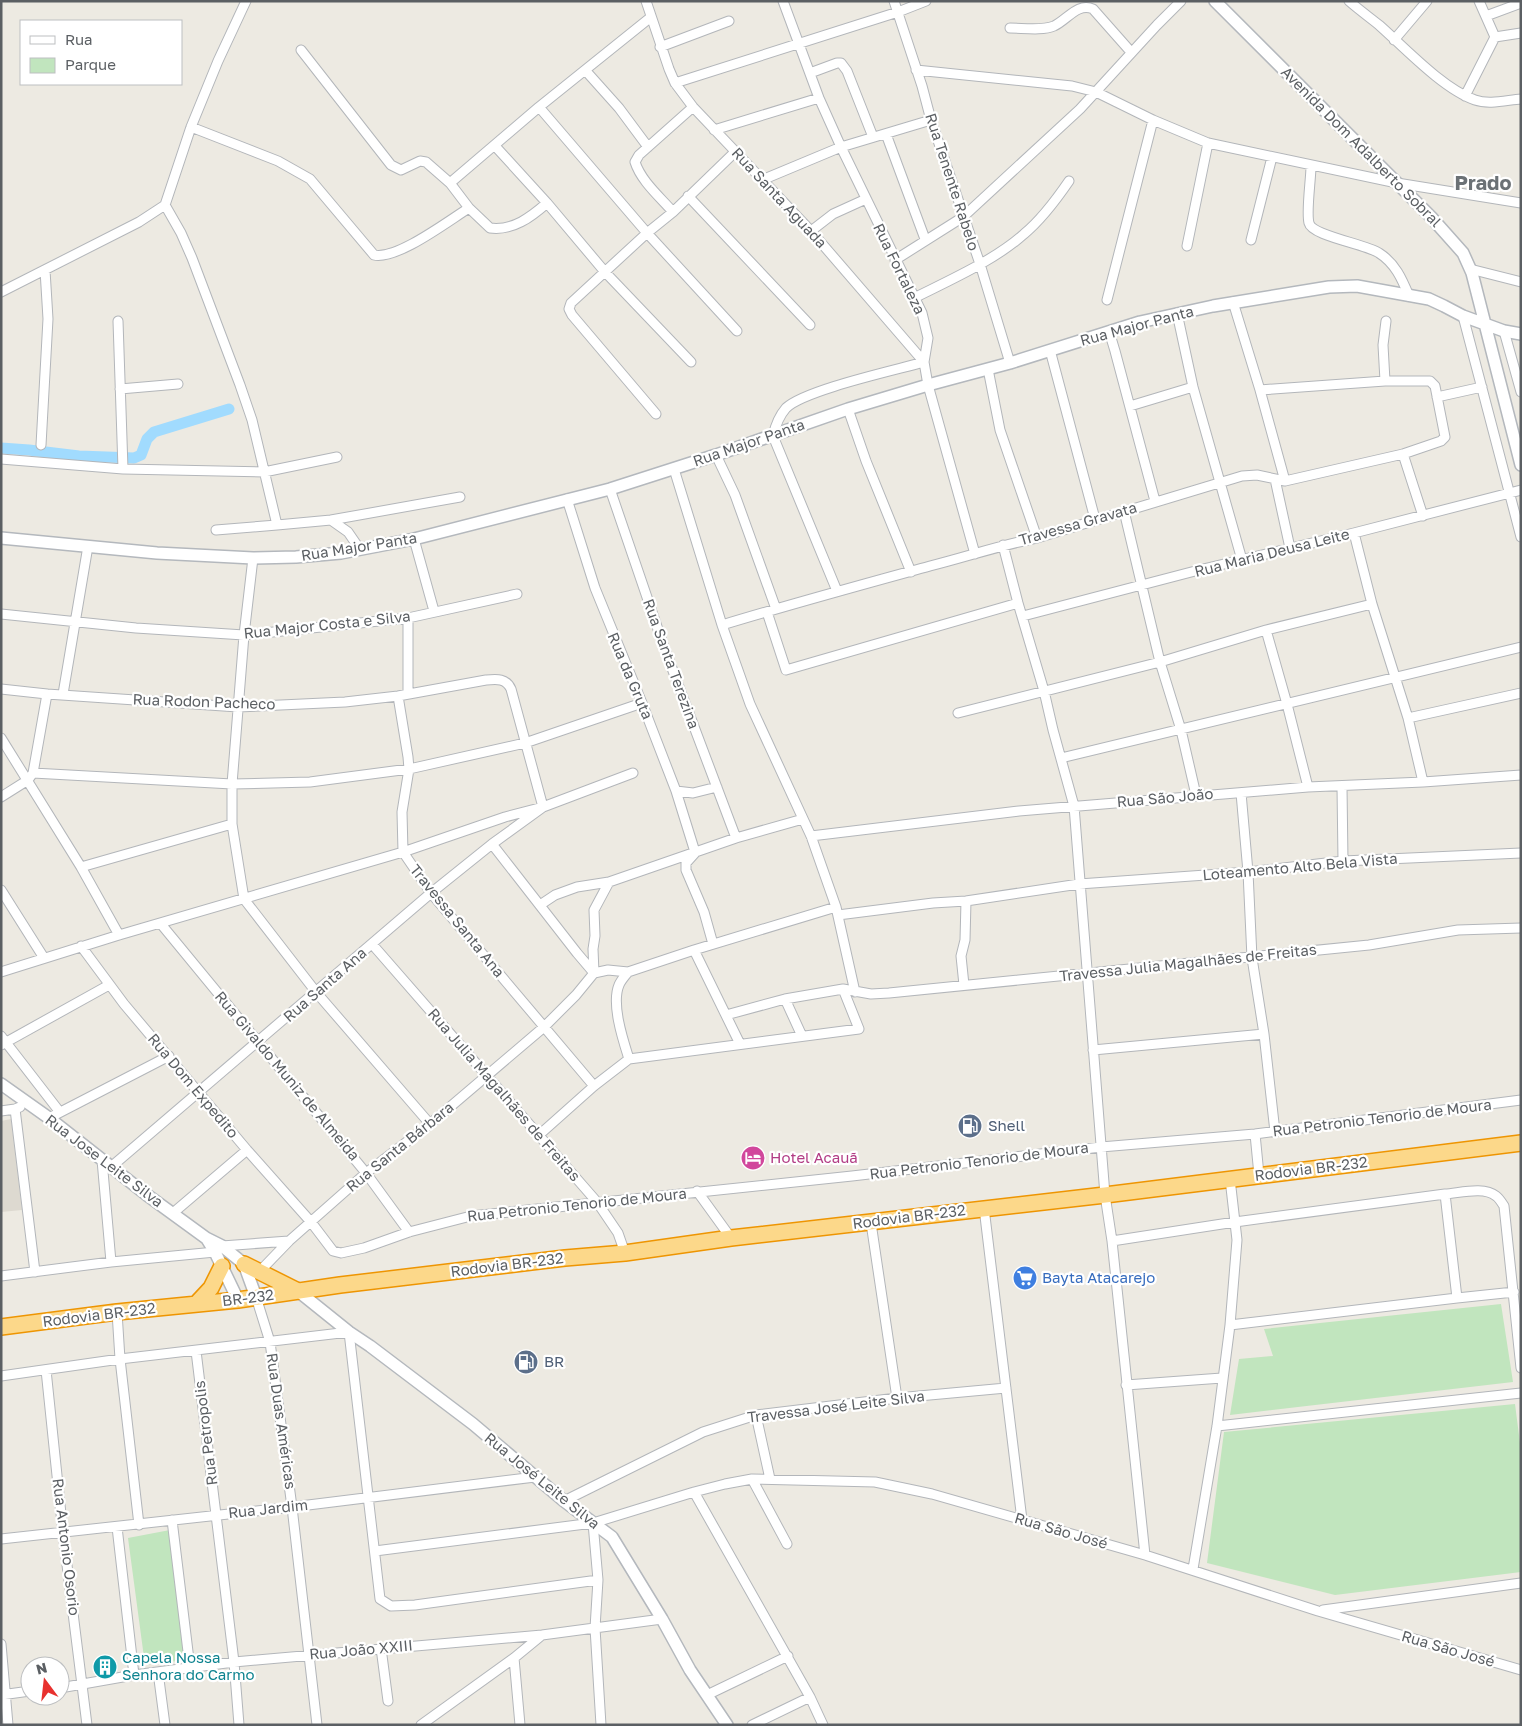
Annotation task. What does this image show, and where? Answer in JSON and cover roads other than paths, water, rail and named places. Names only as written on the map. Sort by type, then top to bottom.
[{"type":"highway","name":"Rodovia BR-232","points":[[298,1291],[1105,1195],[1521,1143]]},
{"type":"highway","points":[[244,1264],[298,1291]]},
{"type":"highway","points":[[197,1304],[211,1288],[222,1266]]},
{"type":"highway","name":"BR-232","points":[[197,1304],[298,1291]]},
{"type":"highway","name":"Rodovia BR-232","points":[[1,1326],[197,1304]]},
{"type":"street","points":[[1,292],[138,222],[165,205],[191,127],[218,61],[246,1]]},
{"type":"street","name":"Rua Santa Aguada","points":[[646,1],[660,47],[675,82],[693,107],[811,231],[924,362]]},
{"type":"street","name":"Rua Fortaleza","points":[[783,1],[819,98],[894,260],[922,313],[928,338],[924,362]]},
{"type":"street","name":"Rua Tenente Rabelo","points":[[894,1],[931,120],[980,264],[1010,363]]},
{"type":"street","points":[[675,82],[799,44],[926,1]]},
{"type":"street","points":[[894,260],[963,217],[1080,109],[1181,1]]},
{"type":"street","name":"Avenida Dom Adalberto Sobral","points":[[1216,1],[1463,252],[1471,271],[1482,310],[1521,465]]},
{"type":"street","points":[[1348,1],[1424,66],[1465,96],[1477,101],[1491,102],[1521,99]]},
{"type":"street","points":[[1394,40],[1427,1]]},
{"type":"street","points":[[1479,1],[1495,37]]},
{"type":"street","points":[[1486,16],[1521,3]]},
{"type":"street","points":[[1010,28],[1052,27],[1086,6],[1093,9],[1132,52]]},
{"type":"street","points":[[450,184],[540,107],[651,17]]},
{"type":"street","points":[[660,47],[729,21]]},
{"type":"street","points":[[1495,37],[1521,33]]},
{"type":"street","points":[[1465,96],[1495,37]]},
{"type":"street","points":[[301,50],[392,165],[401,170],[420,161],[426,162],[450,184],[469,208],[490,228],[506,229],[518,224],[535,214],[547,203]]},
{"type":"street","points":[[810,73],[841,63],[847,71],[873,136]]},
{"type":"street","points":[[586,70],[619,108],[648,147]]},
{"type":"street","points":[[916,70],[1072,86],[1096,92],[1208,144],[1397,183],[1521,203]]},
{"type":"street","points":[[714,130],[819,98]]},
{"type":"street","points":[[540,107],[647,233],[737,331]]},
{"type":"street","points":[[673,212],[638,170],[636,162],[639,155],[693,107]]},
{"type":"street","points":[[762,180],[841,147],[931,120]]},
{"type":"street","points":[[1107,300],[1153,120]]},
{"type":"street","points":[[191,127],[278,161],[310,179],[374,255],[387,256],[402,250],[469,208]]},
{"type":"street","points":[[886,134],[925,239]]},
{"type":"street","points":[[1187,246],[1208,144]]},
{"type":"street","points":[[494,146],[547,203],[605,272],[691,362]]},
{"type":"street","points":[[656,414],[572,315],[569,308],[571,303],[647,233],[673,212],[735,152]]},
{"type":"street","points":[[1251,240],[1272,157]]},
{"type":"street","points":[[1312,166],[1309,213],[1309,224],[1311,227],[1320,233],[1368,247],[1379,253],[1396,268],[1409,296]]},
{"type":"street","points":[[914,298],[980,264],[1023,235],[1040,219],[1069,181]]},
{"type":"street","points":[[688,196],[810,325]]},
{"type":"street","points":[[811,231],[833,214],[866,199]]},
{"type":"street","points":[[165,205],[181,233],[192,258],[240,385],[252,420],[277,525]]},
{"type":"street","points":[[41,445],[48,319],[45,270]]},
{"type":"street","points":[[1471,271],[1521,282]]},
{"type":"street","name":"Rua Major Panta","points":[[1,538],[157,553],[253,558],[341,553],[414,539],[610,489],[716,456],[848,409],[928,384],[1010,363],[1177,313],[1233,302],[1345,286],[1357,286],[1438,302],[1462,316],[1504,331],[1521,334]]},
{"type":"street","points":[[1233,302],[1285,481]]},
{"type":"street","points":[[1177,313],[1193,387],[1242,560]]},
{"type":"street","points":[[1462,316],[1521,537]]},
{"type":"street","points":[[118,321],[122,461]]},
{"type":"street","points":[[1386,321],[1383,345],[1386,382]]},
{"type":"street","points":[[1504,331],[1521,392]]},
{"type":"street","points":[[1109,332],[1155,501]]},
{"type":"street","points":[[1050,350],[1095,519]]},
{"type":"street","points":[[837,591],[773,436],[774,428],[785,409],[794,402],[856,380],[924,362],[928,384],[975,554]]},
{"type":"street","points":[[988,369],[1000,430],[1037,538]]},
{"type":"street","points":[[1260,390],[1430,381],[1433,383],[1438,397],[1482,387]]},
{"type":"street","points":[[120,389],[178,384]]},
{"type":"street","points":[[1130,406],[1193,387]]},
{"type":"street","name":"Travessa Gravata","points":[[722,625],[1003,545],[1037,538],[1124,510],[1242,476],[1257,475],[1285,481],[1403,454],[1442,441],[1445,437],[1438,397]]},
{"type":"street","points":[[848,409],[866,461],[911,572]]},
{"type":"street","points":[[1403,454],[1423,516]]},
{"type":"street","points":[[716,456],[735,495],[776,609]]},
{"type":"street","points":[[1,459],[122,461],[264,472],[337,457]]},
{"type":"street","points":[[674,469],[722,625],[750,704],[811,836],[837,911],[855,992]]},
{"type":"street","points":[[1275,479],[1290,548]]},
{"type":"street","name":"Rua Santa Terezina","points":[[610,489],[664,647],[736,838]]},
{"type":"street","name":"Rua Maria Deusa Leite","points":[[1023,616],[1521,490]]},
{"type":"street","points":[[216,530],[332,520],[460,497]]},
{"type":"street","name":"Rua da Gruta","points":[[567,499],[595,588],[676,792],[695,852]]},
{"type":"street","points":[[1124,510],[1160,662],[1181,730],[1196,795]]},
{"type":"street","points":[[332,520],[348,532],[360,548]]},
{"type":"street","points":[[1354,533],[1372,604],[1408,718],[1423,782]]},
{"type":"street","points":[[414,539],[434,611]]},
{"type":"street","points":[[1003,545],[1074,806],[1105,1195],[1112,1241],[1145,1555]]},
{"type":"street","points":[[63,694],[88,546]]},
{"type":"street","points":[[253,558],[244,635],[232,784],[232,824],[244,899],[316,992],[430,1124]]},
{"type":"street","name":"Rua Major Costa e Silva","points":[[1,614],[136,628],[244,635],[408,618],[517,594]]},
{"type":"street","points":[[767,612],[786,670],[1018,603]]},
{"type":"street","points":[[958,712],[1160,662],[1266,630],[1372,604]]},
{"type":"street","points":[[408,618],[408,694]]},
{"type":"street","points":[[1266,630],[1308,787]]},
{"type":"street","points":[[1061,758],[1521,647]]},
{"type":"street","name":"Rua Rodon Pacheco","points":[[1,689],[47,694],[238,707],[345,702],[398,696],[500,679],[510,686],[526,743]]},
{"type":"street","points":[[1408,718],[1521,693]]},
{"type":"street","points":[[31,776],[47,694]]},
{"type":"street","name":"Travessa Santa Ana","points":[[398,696],[409,769],[402,812],[403,852],[431,893],[594,1086]]},
{"type":"street","points":[[1,797],[31,776],[232,784],[310,782],[409,769],[526,743],[642,704]]},
{"type":"street","points":[[1,738],[31,776],[119,935]]},
{"type":"street","points":[[526,743],[543,806]]},
{"type":"street","points":[[1,972],[81,946],[403,852],[543,806],[633,773]]},
{"type":"street","name":"Rua São João","points":[[811,836],[1019,811],[1196,795],[1521,775]]},
{"type":"street","points":[[676,792],[693,793],[716,787]]},
{"type":"street","points":[[1342,787],[1343,862]]},
{"type":"street","points":[[1241,793],[1248,872],[1252,958],[1264,1034],[1275,1132]]},
{"type":"street","name":"Rua Santa Ana","points":[[106,1164],[198,1092],[431,893],[543,806]]},
{"type":"street","points":[[540,905],[555,895],[577,887],[609,882],[736,838],[802,819]]},
{"type":"street","points":[[82,867],[232,824]]},
{"type":"street","points":[[492,844],[594,973]]},
{"type":"street","points":[[695,852],[686,863],[686,870],[704,912],[712,944]]},
{"type":"street","name":"Loteamento Alto Bela Vista","points":[[1079,884],[1248,872],[1343,862],[1521,853]]},
{"type":"street","points":[[594,973],[593,949],[596,936],[594,910],[609,882]]},
{"type":"street","points":[[594,973],[608,970],[628,972],[712,944],[837,911],[966,901],[1079,884]]},
{"type":"street","points":[[1,890],[44,958]]},
{"type":"street","points":[[964,985],[961,956],[965,940],[966,901]]},
{"type":"street","name":"Rua Givaldo Muniz de Almeida","points":[[161,924],[366,1173],[409,1232]]},
{"type":"street","name":"Travessa Julia Magalhães de Freitas","points":[[844,989],[871,994],[889,993],[1252,958],[1369,945],[1458,930],[1521,928]]},
{"type":"street","name":"Rua Julia Magalhães de Freitas","points":[[372,944],[597,1202],[618,1233],[625,1253]]},
{"type":"street","name":"Rua Dom Expedito","points":[[81,946],[109,985],[247,1150],[311,1222],[333,1251],[341,1253],[364,1248],[409,1232]]},
{"type":"street","points":[[694,950],[740,1044]]},
{"type":"street","points":[[628,972],[618,986],[618,1020],[629,1059]]},
{"type":"street","name":"Rua Santa Bárbara","points":[[260,1271],[289,1241],[366,1173],[430,1124],[544,1027],[576,995],[594,973]]},
{"type":"street","points":[[59,1111],[3,1041],[109,985]]},
{"type":"street","points":[[538,1135],[594,1086],[629,1059],[858,1029],[844,989],[785,999],[726,1015]]},
{"type":"street","points":[[785,999],[802,1036]]},
{"type":"street","points":[[1093,1050],[1264,1034]]},
{"type":"street","points":[[49,1118],[59,1111],[169,1056]]},
{"type":"street","name":"Rua Jose Leite Silva","points":[[1,1084],[49,1118],[218,1249],[244,1264]]},
{"type":"street","name":"Rua Petronio Tenorio de Moura","points":[[409,1232],[470,1216],[852,1176],[1101,1147],[1275,1132],[1521,1100]]},
{"type":"street","points":[[1,1111],[15,1109],[27,1104]]},
{"type":"street","points":[[15,1109],[35,1272]]},
{"type":"street","points":[[1255,1134],[1258,1175]]},
{"type":"street","points":[[173,1213],[247,1150]]},
{"type":"street","points":[[106,1164],[111,1262]]},
{"type":"street","points":[[1193,1569],[1218,1426],[1222,1378],[1230,1325],[1237,1240],[1230,1179]]},
{"type":"street","points":[[697,1191],[731,1238]]},
{"type":"street","points":[[1112,1241],[1235,1222],[1445,1194],[1489,1192],[1497,1196],[1504,1206],[1521,1368]]},
{"type":"street","points":[[1445,1194],[1457,1298]]},
{"type":"street","points":[[984,1208],[1022,1520]]},
{"type":"street","points":[[871,1223],[897,1398]]},
{"type":"street","points":[[1,1276],[289,1241]]},
{"type":"street","name":"Rua Jose Leite Silva","points":[[218,1249],[222,1266],[238,1300]]},
{"type":"street","points":[[244,1264],[256,1297]]},
{"type":"street","name":"Rua José Leite Silva","points":[[298,1291],[349,1332],[449,1406],[564,1501],[612,1537],[662,1619],[690,1670],[727,1725]]},
{"type":"street","points":[[1230,1325],[1514,1292]]},
{"type":"street","name":"Rua Duas Américas","points":[[256,1297],[270,1342],[292,1507],[317,1725]]},
{"type":"street","points":[[117,1312],[120,1359],[139,1524]]},
{"type":"street","points":[[1,1376],[120,1359],[349,1332],[375,1551],[378,1592],[383,1603],[390,1606],[401,1606],[598,1580]]},
{"type":"street","name":"Rua Petropolis","points":[[196,1350],[234,1662],[239,1725]]},
{"type":"street","name":"Rua Antonio Osorio","points":[[46,1370],[63,1533],[88,1725]]},
{"type":"street","points":[[1126,1385],[1222,1378]]},
{"type":"street","name":"Travessa José Leite Silva","points":[[564,1501],[703,1432],[756,1415],[897,1398],[1006,1388]]},
{"type":"street","points":[[1218,1426],[1521,1393]]},
{"type":"street","points":[[756,1415],[770,1479]]},
{"type":"street","name":"Rua Jardim","points":[[1,1539],[292,1507],[535,1476]]},
{"type":"street","points":[[752,1479],[787,1544]]},
{"type":"street","name":"Rua São José","points":[[375,1551],[593,1523],[694,1492],[752,1479],[875,1482],[932,1494],[1145,1555],[1318,1611],[1521,1670]]},
{"type":"street","points":[[694,1492],[788,1656],[810,1697],[822,1725]]},
{"type":"street","points":[[172,1520],[190,1668]]},
{"type":"street","points":[[593,1523],[598,1580],[595,1628],[601,1725]]},
{"type":"street","points":[[117,1527],[134,1675]]},
{"type":"street","points":[[1318,1611],[1521,1583]]},
{"type":"street","name":"Rua João XXIII","points":[[70,1687],[134,1675],[234,1662],[542,1635],[662,1619]]},
{"type":"street","points":[[426,1723],[542,1635]]},
{"type":"street","points":[[1,1644],[3,1695],[8,1725]]},
{"type":"street","points":[[381,1648],[388,1701]]},
{"type":"street","points":[[707,1695],[788,1656]]},
{"type":"street","points":[[514,1658],[520,1725]]},
{"type":"street","points":[[158,1672],[165,1725]]},
{"type":"street","points":[[3,1695],[20,1693]]},
{"type":"street","points":[[752,1725],[810,1697]]},
{"type":"waterway","points":[[1,448],[79,456],[134,458],[141,455],[147,439],[154,432],[229,409]]},
{"type":"place","name":"Shell","points":[[970,1126]]},
{"type":"place","name":"Hotel Acauã","points":[[753,1158]]},
{"type":"place","name":"Bayta Atacarejo","points":[[1025,1278]]},
{"type":"place","name":"BR","points":[[526,1362]]},
{"type":"place","name":"Capela Nossa Senhora do Carmo","points":[[105,1667]]},
{"type":"district","name":"Prado","points":[[1483,183]]}]
